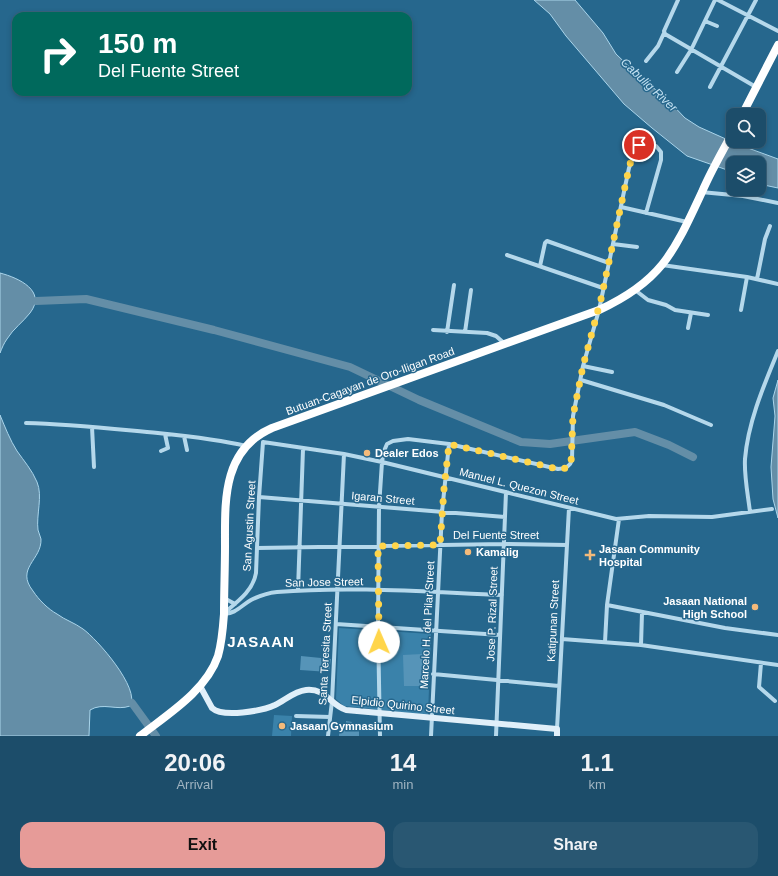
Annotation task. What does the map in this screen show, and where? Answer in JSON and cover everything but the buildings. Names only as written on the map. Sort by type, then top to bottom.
[{"type":"highway","points":[[746,108],[778,45]]},
{"type":"highway","name":"Butuan-Cagayan de Oro-Iligan Road","points":[[140,736],[200,686],[210,672],[217,656],[223,631],[224,614],[226,492],[233,467],[246,446],[260,439],[272,428],[598,310],[614,303],[635,290],[648,280],[662,265],[674,248],[726,145]]},
{"type":"street","points":[[646,61],[658,46],[678,0]]},
{"type":"street","points":[[677,72],[691,50],[717,0],[778,31]]},
{"type":"street","points":[[710,87],[756,0]]},
{"type":"street","points":[[705,21],[717,26]]},
{"type":"street","points":[[664,33],[756,87]]},
{"type":"street","points":[[380,736],[381,714],[378,627],[378,546],[382,462],[387,444],[393,441],[419,440],[449,444],[558,469],[566,468],[571,464],[573,416],[583,366],[609,263],[629,168],[637,148],[641,145],[656,146],[660,150],[662,157],[646,213]]},
{"type":"street","points":[[703,189],[778,202]]},
{"type":"street","points":[[621,207],[688,223]]},
{"type":"street","points":[[757,279],[765,239],[770,226]]},
{"type":"street","points":[[540,266],[545,242],[609,263]]},
{"type":"street","points":[[613,244],[637,247]]},
{"type":"street","points":[[507,256],[603,288]]},
{"type":"street","points":[[662,265],[748,277],[778,284]]},
{"type":"street","points":[[741,310],[748,277]]},
{"type":"street","points":[[447,332],[454,286]]},
{"type":"street","points":[[465,332],[471,290]]},
{"type":"street","points":[[635,290],[648,300],[668,306],[674,310],[708,316]]},
{"type":"street","points":[[688,328],[691,313]]},
{"type":"street","points":[[433,330],[491,334],[506,344]]},
{"type":"street","points":[[750,512],[745,461],[748,440],[764,386],[778,350]]},
{"type":"street","points":[[583,366],[612,372]]},
{"type":"street","points":[[581,380],[664,405],[711,425]]},
{"type":"street","points":[[26,423],[92,427],[165,434],[218,440],[246,446]]},
{"type":"street","points":[[92,427],[94,467]]},
{"type":"street","points":[[161,451],[168,448],[165,434]]},
{"type":"street","points":[[184,436],[188,450]]},
{"type":"street","name":"Manuel L. Quezon Street","points":[[260,439],[382,462],[619,519],[649,516],[712,517],[772,509]]},
{"type":"street","name":"San Agustin Street","points":[[224,614],[250,589],[255,581],[260,439]]},
{"type":"street","name":"Marcelo H. del Pilar Street","points":[[431,736],[442,512],[449,444]]},
{"type":"street","points":[[298,590],[303,448]]},
{"type":"street","name":"Santa Teresita Street","points":[[328,736],[332,701],[344,454]]},
{"type":"street","name":"Jose P. Rizal Street","points":[[496,736],[506,492]]},
{"type":"street","name":"Igaran Street","points":[[258,497],[505,517]]},
{"type":"street","name":"Katipunan Street","points":[[557,733],[569,508]]},
{"type":"street","points":[[605,642],[608,605],[619,519]]},
{"type":"street","name":"Del Fuente Street","points":[[257,548],[504,544],[567,545]]},
{"type":"street","name":"San Jose Street","points":[[224,614],[232,613],[251,600],[263,595],[298,590],[378,590],[502,595]]},
{"type":"street","points":[[224,598],[235,604]]},
{"type":"street","points":[[608,605],[642,613],[725,628],[778,635]]},
{"type":"street","points":[[641,645],[642,613]]},
{"type":"street","points":[[336,624],[500,635]]},
{"type":"street","points":[[562,639],[641,645],[778,665]]},
{"type":"street","points":[[761,663],[759,687],[775,701]]},
{"type":"street","points":[[433,674],[559,686]]},
{"type":"street","name":"Elpidio Quirino Street","points":[[200,686],[212,708],[223,713],[268,708],[305,690],[324,694],[336,705],[346,710],[496,724],[557,733]]},
{"type":"street","points":[[296,716],[330,718]]},
{"type":"shaded area","points":[[339,628],[431,634],[428,715],[344,706],[336,699]]},
{"type":"shaded area","name":"Jasaan Gymnasium","points":[[274,715],[292,716],[291,736],[272,736]]},
{"type":"water","name":"Cabulig River","points":[[534,0],[575,0],[603,33],[616,54],[641,78],[666,98],[685,118],[699,127],[726,139],[726,148],[748,148],[778,159],[778,188],[766,185],[766,156],[726,156],[726,170],[687,156],[624,104],[566,36],[550,14]]},
{"type":"water","points":[[0,273],[22,282],[33,292],[35,298],[34,305],[30,313],[9,335],[0,353]]},
{"type":"water","points":[[778,380],[778,518],[773,499],[771,467],[775,416],[773,398]]},
{"type":"water","points":[[0,415],[12,442],[33,474],[39,487],[38,530],[41,539],[38,553],[28,570],[28,583],[35,594],[47,607],[83,629],[98,643],[124,677],[132,698],[130,706],[120,708],[100,707],[90,710],[89,736],[0,736]]},
{"type":"waterway","points":[[36,301],[86,299],[214,330],[350,367],[419,400],[521,442],[550,444],[635,432],[669,445],[693,457]]},
{"type":"waterway","points":[[132,703],[156,736]]},
{"type":"place","name":"Dealer Edos","points":[[367,453]]},
{"type":"place","name":"Kamalig","points":[[468,552]]},
{"type":"place","name":"Jasaan Community Hospital","points":[[590,555]]},
{"type":"place","name":"Jasaan National High School","points":[[755,607]]},
{"type":"place","name":"Jasaan Gymnasium","points":[[282,726]]},
{"type":"district","name":"JASAAN","points":[[261,642]]},
{"type":"route","points":[[379,642],[378,546],[440,545],[449,444],[558,469],[566,468],[571,464],[573,416],[583,366],[598,310],[629,168],[632,157],[639,145]]}]
